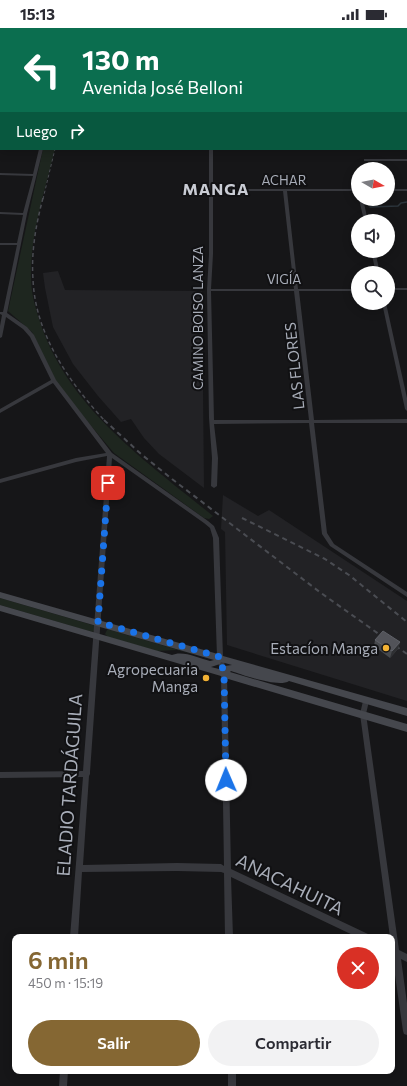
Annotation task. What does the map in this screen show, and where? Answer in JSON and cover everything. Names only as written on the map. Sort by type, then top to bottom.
[{"type":"main road","points":[[0,595],[407,712]]},
{"type":"main road","points":[[0,608],[407,728]]},
{"type":"main road","points":[[168,657],[184,657],[210,664],[217,662],[220,657]]},
{"type":"main road","points":[[224,674],[228,668],[231,668],[276,680],[290,679]]},
{"type":"street","points":[[0,336],[2,313],[40,150]]},
{"type":"street","name":"CAMINO BOISO LANZA","points":[[211,150],[211,254],[209,290],[212,422],[215,458],[214,486]]},
{"type":"street","points":[[365,160],[407,160]]},
{"type":"street","points":[[0,174],[35,175]]},
{"type":"street","name":"ACHAR","points":[[211,190],[351,190]]},
{"type":"street","name":"LAS FLORES","points":[[285,190],[324,533],[332,545],[407,595]]},
{"type":"street","points":[[395,190],[407,190]]},
{"type":"street","points":[[0,213],[25,214]]},
{"type":"street","points":[[0,244],[19,244]]},
{"type":"street","points":[[395,289],[407,289]]},
{"type":"street","name":"VIGÍA","points":[[209,290],[351,290]]},
{"type":"street","points":[[386,310],[407,409]]},
{"type":"street","points":[[2,313],[25,328],[32,336],[54,381],[110,454],[206,522],[214,532],[216,538],[220,657],[224,674],[229,934]]},
{"type":"street","points":[[0,411],[54,381]]},
{"type":"street","points":[[212,422],[407,421]]},
{"type":"street","points":[[0,481],[76,460],[110,454]]},
{"type":"street","name":"ELADIO TARDÁGUILA","points":[[74,934],[110,454]]},
{"type":"street","points":[[366,701],[363,714],[392,934]]},
{"type":"street","points":[[0,775],[87,774]]},
{"type":"street","name":"ANACAHUITA","points":[[79,869],[206,867],[227,870],[359,934]]},
{"type":"street","points":[[395,952],[407,958]]},
{"type":"street","points":[[395,957],[407,1031]]},
{"type":"street","points":[[63,1086],[64,1074]]},
{"type":"street","points":[[232,1074],[232,1086]]},
{"type":"shaded area","points":[[43,150],[55,150],[36,229],[31,261],[31,283],[34,300],[40,322],[53,353],[69,381],[89,407],[112,431],[162,475],[213,516],[209,519],[204,518],[114,453],[57,383],[32,332],[8,311]]},
{"type":"shaded area","points":[[58,271],[65,290],[202,291],[204,488],[159,454],[144,438],[131,419],[121,422],[73,364],[53,327],[45,288],[43,273]]},
{"type":"shaded area","points":[[223,495],[258,516],[269,510],[407,601],[407,701],[227,645],[225,532],[221,529]]},
{"type":"shaded area","points":[[0,598],[96,626],[95,631],[92,632],[0,605]]},
{"type":"shaded area","points":[[107,630],[199,656],[177,650],[157,651],[108,637],[105,634]]},
{"type":"building","points":[[383,631],[400,642],[392,651],[375,640]]},
{"type":"waterway","points":[[370,207],[398,206],[401,203],[407,202]]},
{"type":"railway","points":[[43,199],[55,150]]},
{"type":"railway","points":[[43,198],[33,248],[33,279],[35,299],[40,319],[56,356],[79,390],[105,421]]},
{"type":"railway","points":[[105,421],[141,454],[172,479],[321,593],[407,654]]},
{"type":"railway","points":[[242,518],[325,559],[349,575],[407,622]]},
{"type":"place","name":"Estacíon Manga","points":[[386,648]]},
{"type":"place","name":"Agropecuaria Manga","points":[[206,678]]},
{"type":"district","name":"MANGA","points":[[216,188]]},
{"type":"route","points":[[108,483],[98,622],[220,657],[224,674],[226,780]]}]
